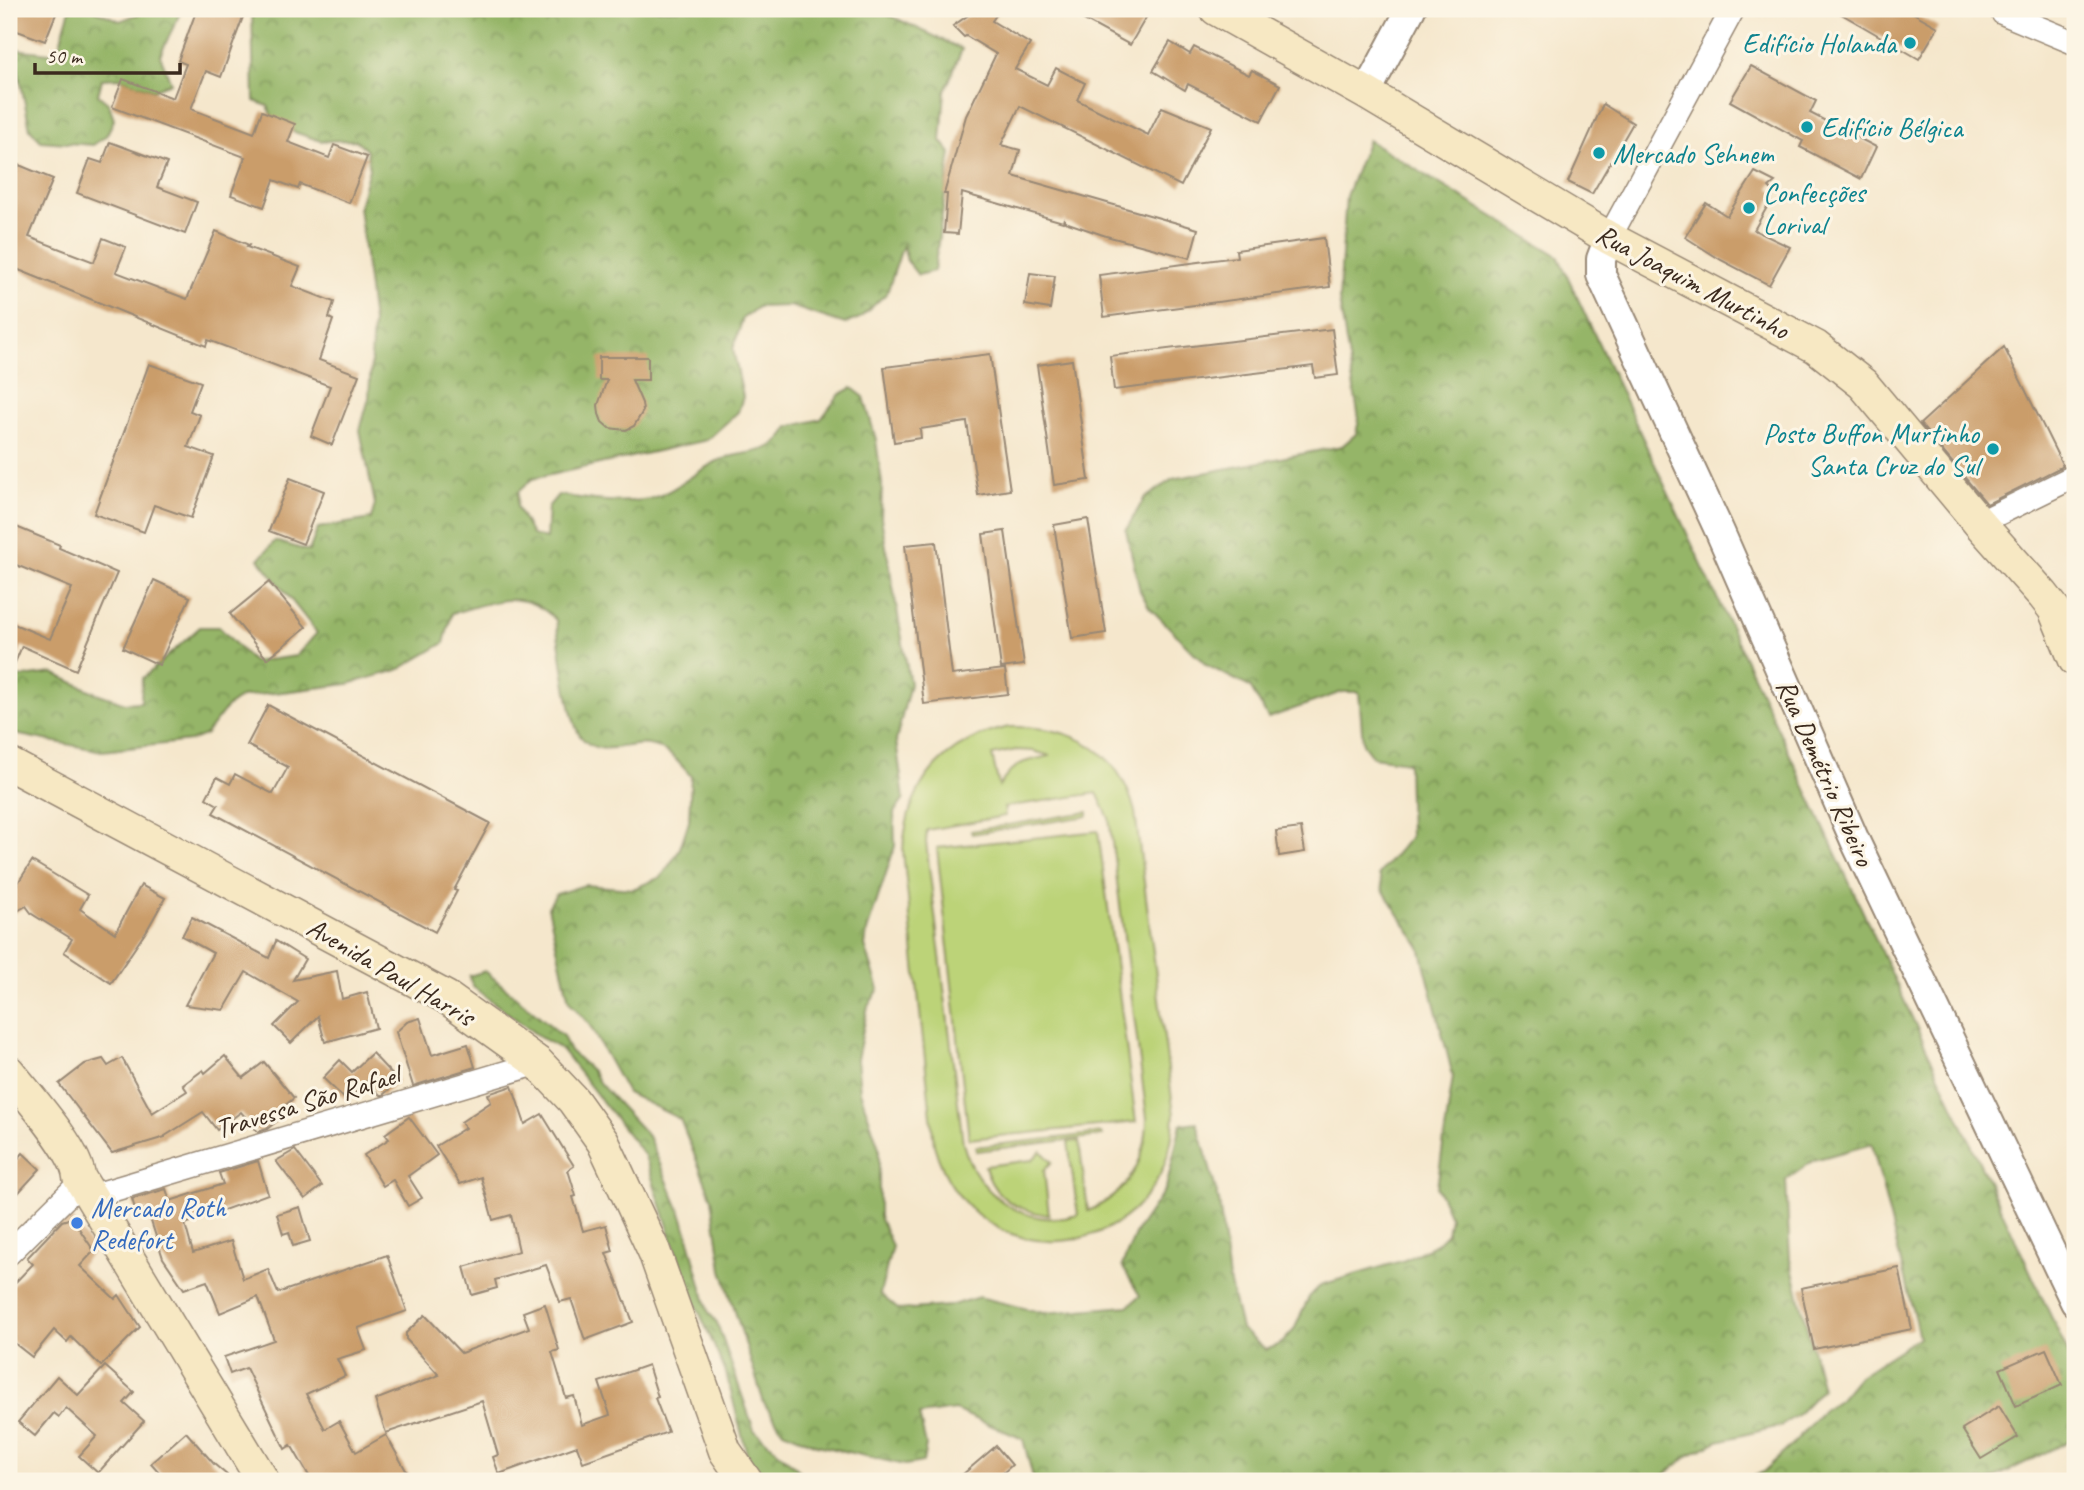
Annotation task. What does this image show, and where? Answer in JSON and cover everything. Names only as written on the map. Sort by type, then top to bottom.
[{"type":"main road","name":"Rua Joaquim Murtinho","points":[[1216,9],[1366,93],[1609,238],[1816,347],[1863,384],[2054,609],[2075,660]]},
{"type":"main road","name":"Avenida Paul Harris","points":[[9,764],[446,997],[538,1063],[573,1100],[603,1142],[654,1251],[726,1451],[746,1481]]},
{"type":"main road","points":[[9,1072],[51,1125],[78,1167],[84,1184],[262,1481]]},
{"type":"main road","points":[[9,1104],[69,1173],[84,1184]]},
{"type":"street","points":[[1366,93],[1411,9]]},
{"type":"street","points":[[1609,238],[1733,9]]},
{"type":"street","points":[[2003,13],[2075,43]]},
{"type":"street","name":"Rua Demétrio Ribeiro","points":[[1609,238],[1601,259],[1601,275],[1720,532],[1857,842],[2075,1302]]},
{"type":"street","points":[[1979,523],[2075,476]]},
{"type":"street","name":"Travessa São Rafael","points":[[84,1184],[538,1063]]},
{"type":"street","points":[[9,1253],[40,1219],[84,1184]]},
{"type":"green space","points":[[70,9],[92,9],[120,21],[141,13],[143,9],[182,9],[160,55],[171,83],[153,90],[119,78],[102,79],[98,95],[109,104],[114,120],[106,136],[93,145],[41,141],[30,129],[14,49],[57,54]]},
{"type":"green space","points":[[252,9],[876,9],[962,49],[945,91],[941,141],[951,153],[934,271],[918,275],[907,261],[903,245],[887,293],[860,318],[845,324],[790,306],[758,307],[743,318],[733,349],[743,397],[738,412],[707,440],[532,479],[518,492],[517,507],[532,535],[546,539],[548,507],[558,495],[615,501],[638,501],[657,497],[720,460],[759,451],[775,444],[789,427],[821,419],[839,395],[852,388],[864,397],[876,440],[882,484],[881,518],[910,684],[896,741],[904,799],[894,813],[895,846],[867,931],[865,946],[879,989],[868,1006],[857,1059],[860,1091],[879,1148],[879,1217],[892,1246],[880,1294],[899,1310],[949,1306],[979,1297],[1044,1313],[1128,1306],[1140,1296],[1122,1266],[1136,1232],[1166,1188],[1181,1124],[1197,1122],[1219,1201],[1229,1280],[1241,1329],[1266,1350],[1282,1343],[1294,1330],[1309,1297],[1321,1285],[1405,1260],[1436,1244],[1447,1233],[1450,1217],[1437,1187],[1453,1076],[1420,947],[1383,890],[1379,874],[1410,837],[1408,762],[1373,757],[1363,744],[1359,692],[1342,692],[1268,718],[1250,687],[1206,665],[1149,607],[1140,591],[1126,530],[1144,499],[1173,479],[1342,446],[1356,434],[1359,419],[1339,300],[1346,196],[1368,140],[1558,256],[2075,1368],[2075,1438],[1988,1481],[1746,1481],[1763,1472],[1791,1446],[1824,1409],[1840,1399],[1859,1376],[1919,1337],[1872,1144],[1814,1160],[1786,1180],[1790,1259],[1822,1389],[1797,1415],[1780,1426],[1718,1441],[1686,1457],[1657,1481],[1034,1481],[1023,1439],[955,1410],[919,1415],[926,1445],[923,1462],[905,1465],[817,1445],[783,1431],[764,1403],[722,1270],[712,1199],[680,1119],[627,1093],[589,1024],[569,1001],[548,907],[556,894],[585,885],[633,889],[661,877],[679,851],[689,821],[691,776],[674,758],[659,748],[634,745],[597,748],[581,737],[568,699],[556,620],[531,603],[519,600],[494,602],[452,613],[444,643],[398,670],[348,684],[241,697],[227,707],[205,735],[190,741],[102,751],[9,733],[9,674],[22,677],[53,673],[125,703],[141,702],[142,679],[200,627],[219,627],[253,662],[296,656],[317,633],[259,559],[275,541],[309,551],[318,528],[371,519],[375,504],[360,430],[369,398],[373,323],[359,206],[369,169],[367,151],[356,140],[321,141],[288,130],[274,122],[268,106],[254,101]]},
{"type":"green space","points":[[1009,727],[1032,727],[1072,736],[1090,745],[1105,757],[1117,772],[1128,790],[1135,812],[1174,1115],[1164,1165],[1140,1203],[1107,1228],[1068,1240],[1027,1238],[988,1222],[956,1191],[934,1145],[903,851],[906,827],[912,805],[933,769],[965,743]],"holes":[[[1016,750],[1051,756],[1020,764],[999,786],[992,755]],[[1097,793],[1109,818],[1147,1118],[1146,1133],[1139,1161],[1124,1185],[1102,1204],[1088,1211],[1079,1141],[1068,1142],[1078,1215],[1040,1217],[1006,1204],[991,1192],[979,1178],[963,1143],[926,842],[927,830],[1005,816],[1004,807]]]},
{"type":"green space","points":[[1088,812],[1088,816],[972,834],[971,831]]},
{"type":"green space","points":[[1098,831],[1136,1122],[969,1139],[937,848]]},
{"type":"green space","points":[[485,971],[563,1036],[569,1050],[592,1071],[600,1084],[648,1136],[683,1218],[708,1311],[717,1323],[754,1430],[811,1481],[767,1481],[749,1462],[726,1373],[686,1282],[645,1156],[561,1049],[541,1038],[473,987],[469,976]]},
{"type":"green space","points":[[1101,1133],[1102,1136],[976,1151],[976,1147]]},
{"type":"green space","points":[[1041,1151],[1052,1162],[1044,1170],[1049,1215],[1017,1206],[1000,1195],[988,1177],[985,1166],[1032,1160]]},
{"type":"building","points":[[9,9],[58,9],[45,41],[9,28]]},
{"type":"building","points":[[197,9],[229,9],[244,14],[221,77],[206,71],[191,109],[254,133],[262,111],[295,124],[288,142],[329,158],[334,145],[367,157],[349,203],[300,184],[298,189],[274,180],[264,207],[231,195],[245,157],[112,107],[123,79],[173,98],[186,64],[178,61]]},
{"type":"building","points":[[977,9],[1000,9],[992,21],[1030,44],[1015,69],[1047,85],[1056,68],[1085,83],[1077,100],[1148,135],[1162,107],[1211,127],[1181,186],[1020,106],[1001,145],[1020,150],[1013,176],[1198,229],[1190,258],[1106,236],[1065,222],[1064,218],[1063,222],[962,193],[958,234],[944,233],[947,194],[944,194],[966,116],[996,54],[964,37],[953,26]]},
{"type":"building","points":[[1064,9],[1139,9],[1148,14],[1130,45]]},
{"type":"building","name":"Edifício Holanda","points":[[1833,9],[1906,9],[1938,27],[1919,59]]},
{"type":"building","points":[[1170,42],[1190,54],[1194,47],[1249,75],[1252,70],[1280,85],[1261,121],[1188,84],[1185,90],[1153,71]]},
{"type":"building","name":"Edifício Bélgica","points":[[1751,66],[1816,101],[1810,113],[1876,147],[1861,179],[1800,147],[1803,141],[1730,101]]},
{"type":"building","name":"Mercado Sehnem","points":[[1603,104],[1633,123],[1592,194],[1568,182]]},
{"type":"building","points":[[110,142],[167,163],[157,187],[197,202],[185,234],[77,193],[90,159],[102,163]]},
{"type":"building","points":[[19,165],[53,179],[29,237],[94,262],[103,238],[126,247],[116,272],[187,299],[216,231],[249,245],[247,247],[300,267],[292,286],[334,302],[329,318],[333,320],[319,360],[359,375],[332,445],[311,436],[330,386],[208,340],[206,346],[9,266],[9,190]]},
{"type":"building","points":[[1755,172],[1775,182],[1769,187],[1775,193],[1754,230],[1790,247],[1769,285],[1721,260],[1685,237],[1706,203],[1727,216]]},
{"type":"building","points":[[1324,238],[1330,287],[1104,317],[1099,275],[1237,257],[1236,250]]},
{"type":"building","points":[[1030,273],[1055,276],[1050,309],[1025,305]]},
{"type":"building","points":[[1332,329],[1338,375],[1315,378],[1313,366],[1114,390],[1110,356]]},
{"type":"building","name":"Posto Buffon Murtinho Santa Cruz do Sul","points":[[2004,347],[2063,466],[1987,504],[1920,424]]},
{"type":"building","points":[[990,354],[1010,490],[978,495],[967,422],[920,429],[921,438],[894,442],[884,367]]},
{"type":"building","points":[[599,357],[648,357],[648,380],[632,380],[643,411],[634,426],[626,430],[609,428],[602,422],[599,414],[598,405],[607,380],[599,380]]},
{"type":"building","points":[[1072,360],[1089,480],[1054,485],[1037,365]]},
{"type":"building","points":[[149,364],[201,382],[190,411],[200,415],[188,447],[214,456],[191,518],[154,505],[144,532],[94,514]]},
{"type":"building","points":[[290,478],[324,491],[303,544],[269,531]]},
{"type":"building","points":[[1088,519],[1106,633],[1072,638],[1054,525]]},
{"type":"building","points":[[9,524],[117,573],[76,670],[22,646],[9,677],[9,622],[50,639],[72,588],[9,562]]},
{"type":"building","points":[[1005,531],[1024,665],[1001,668],[983,534]]},
{"type":"building","points":[[936,542],[952,675],[1005,669],[1008,694],[924,704],[905,545]]},
{"type":"building","points":[[154,580],[190,597],[159,665],[123,648]]},
{"type":"building","points":[[269,582],[306,627],[267,659],[230,614]]},
{"type":"building","points":[[268,705],[490,823],[435,932],[213,813],[218,805],[206,798],[217,777],[230,784],[235,774],[273,794],[288,767],[247,745]]},
{"type":"building","points":[[1301,828],[1305,852],[1279,856],[1276,831]]},
{"type":"building","points":[[32,861],[88,895],[80,909],[115,933],[141,885],[165,898],[111,983],[64,952],[72,939],[32,914],[26,906],[9,916],[9,897]]},
{"type":"building","points":[[192,917],[269,958],[276,941],[305,959],[293,980],[337,971],[342,999],[367,992],[376,1028],[325,1042],[318,1016],[291,1043],[274,1026],[298,1002],[246,972],[224,1010],[185,1005],[213,953],[182,936]]},
{"type":"building","points":[[420,1018],[432,1055],[468,1044],[475,1067],[413,1086],[396,1032],[407,1022]]},
{"type":"building","points":[[372,1053],[398,1081],[383,1095],[367,1081],[347,1101],[323,1078],[340,1060],[352,1072]]},
{"type":"building","points":[[225,1056],[243,1078],[264,1062],[294,1098],[275,1114],[279,1119],[267,1129],[258,1132],[241,1112],[217,1130],[203,1112],[165,1137],[112,1153],[59,1084],[85,1064],[103,1059],[108,1066],[122,1058],[152,1113],[187,1091],[183,1085],[203,1070],[205,1073]]},
{"type":"building","points":[[512,1086],[525,1124],[542,1114],[574,1166],[568,1170],[583,1231],[606,1225],[613,1251],[606,1253],[633,1322],[585,1340],[571,1299],[560,1302],[546,1265],[495,1280],[497,1288],[472,1295],[464,1267],[519,1251],[511,1215],[493,1220],[481,1177],[460,1184],[436,1146],[465,1128],[461,1122],[491,1102],[488,1094]]},
{"type":"building","points":[[409,1117],[437,1155],[408,1176],[422,1198],[408,1206],[393,1180],[383,1186],[364,1155],[389,1139],[385,1134]]},
{"type":"building","points":[[295,1150],[322,1186],[305,1199],[276,1161]]},
{"type":"building","points":[[23,1153],[40,1169],[9,1203],[9,1169]]},
{"type":"building","points":[[258,1161],[268,1194],[185,1224],[193,1253],[231,1241],[243,1279],[268,1269],[278,1293],[387,1255],[407,1311],[358,1328],[366,1350],[337,1359],[345,1376],[306,1394],[325,1429],[339,1421],[356,1452],[386,1435],[412,1481],[312,1481],[291,1445],[285,1449],[246,1368],[230,1374],[224,1357],[274,1340],[258,1297],[220,1313],[207,1281],[184,1289],[163,1258],[147,1209],[136,1212],[132,1199],[166,1189],[170,1201],[223,1184],[219,1173]]},
{"type":"building","points":[[300,1207],[310,1241],[293,1246],[289,1232],[283,1234],[277,1214]]},
{"type":"building","points":[[72,1218],[94,1251],[80,1266],[115,1299],[119,1295],[140,1327],[101,1366],[71,1337],[67,1342],[54,1330],[32,1357],[9,1339],[9,1289],[33,1264],[27,1258],[62,1221]]},
{"type":"building","points":[[1899,1268],[1912,1329],[1814,1349],[1801,1288]]},
{"type":"building","points":[[545,1304],[559,1350],[552,1352],[566,1398],[574,1396],[582,1425],[610,1415],[599,1382],[648,1365],[658,1397],[655,1398],[668,1432],[583,1462],[577,1446],[499,1474],[493,1457],[498,1455],[482,1401],[386,1433],[375,1400],[439,1375],[406,1339],[406,1333],[425,1315],[461,1353],[529,1328],[523,1312]]},
{"type":"building","points":[[2046,1349],[2062,1385],[2016,1406],[2000,1369]]},
{"type":"building","points":[[105,1366],[134,1392],[124,1403],[144,1421],[98,1473],[79,1456],[97,1436],[66,1408],[59,1417],[54,1413],[35,1436],[18,1422],[57,1376],[78,1395]]},
{"type":"building","points":[[1999,1406],[2018,1437],[1981,1459],[1962,1429]]},
{"type":"building","points":[[186,1432],[214,1464],[234,1481],[167,1481],[151,1463]]},
{"type":"building","points":[[996,1446],[1012,1465],[994,1481],[955,1481]]},
{"type":"place","name":"Edifício Holanda","points":[[1910,43]]},
{"type":"place","name":"Edifício Bélgica","points":[[1807,127]]},
{"type":"place","name":"Mercado Sehnem","points":[[1599,153]]},
{"type":"place","name":"Confecções Lorival","points":[[1749,208]]},
{"type":"place","name":"Posto Buffon Murtinho Santa Cruz do Sul","points":[[1993,449]]},
{"type":"place","name":"Mercado Roth Redefort","points":[[77,1223]]}]
